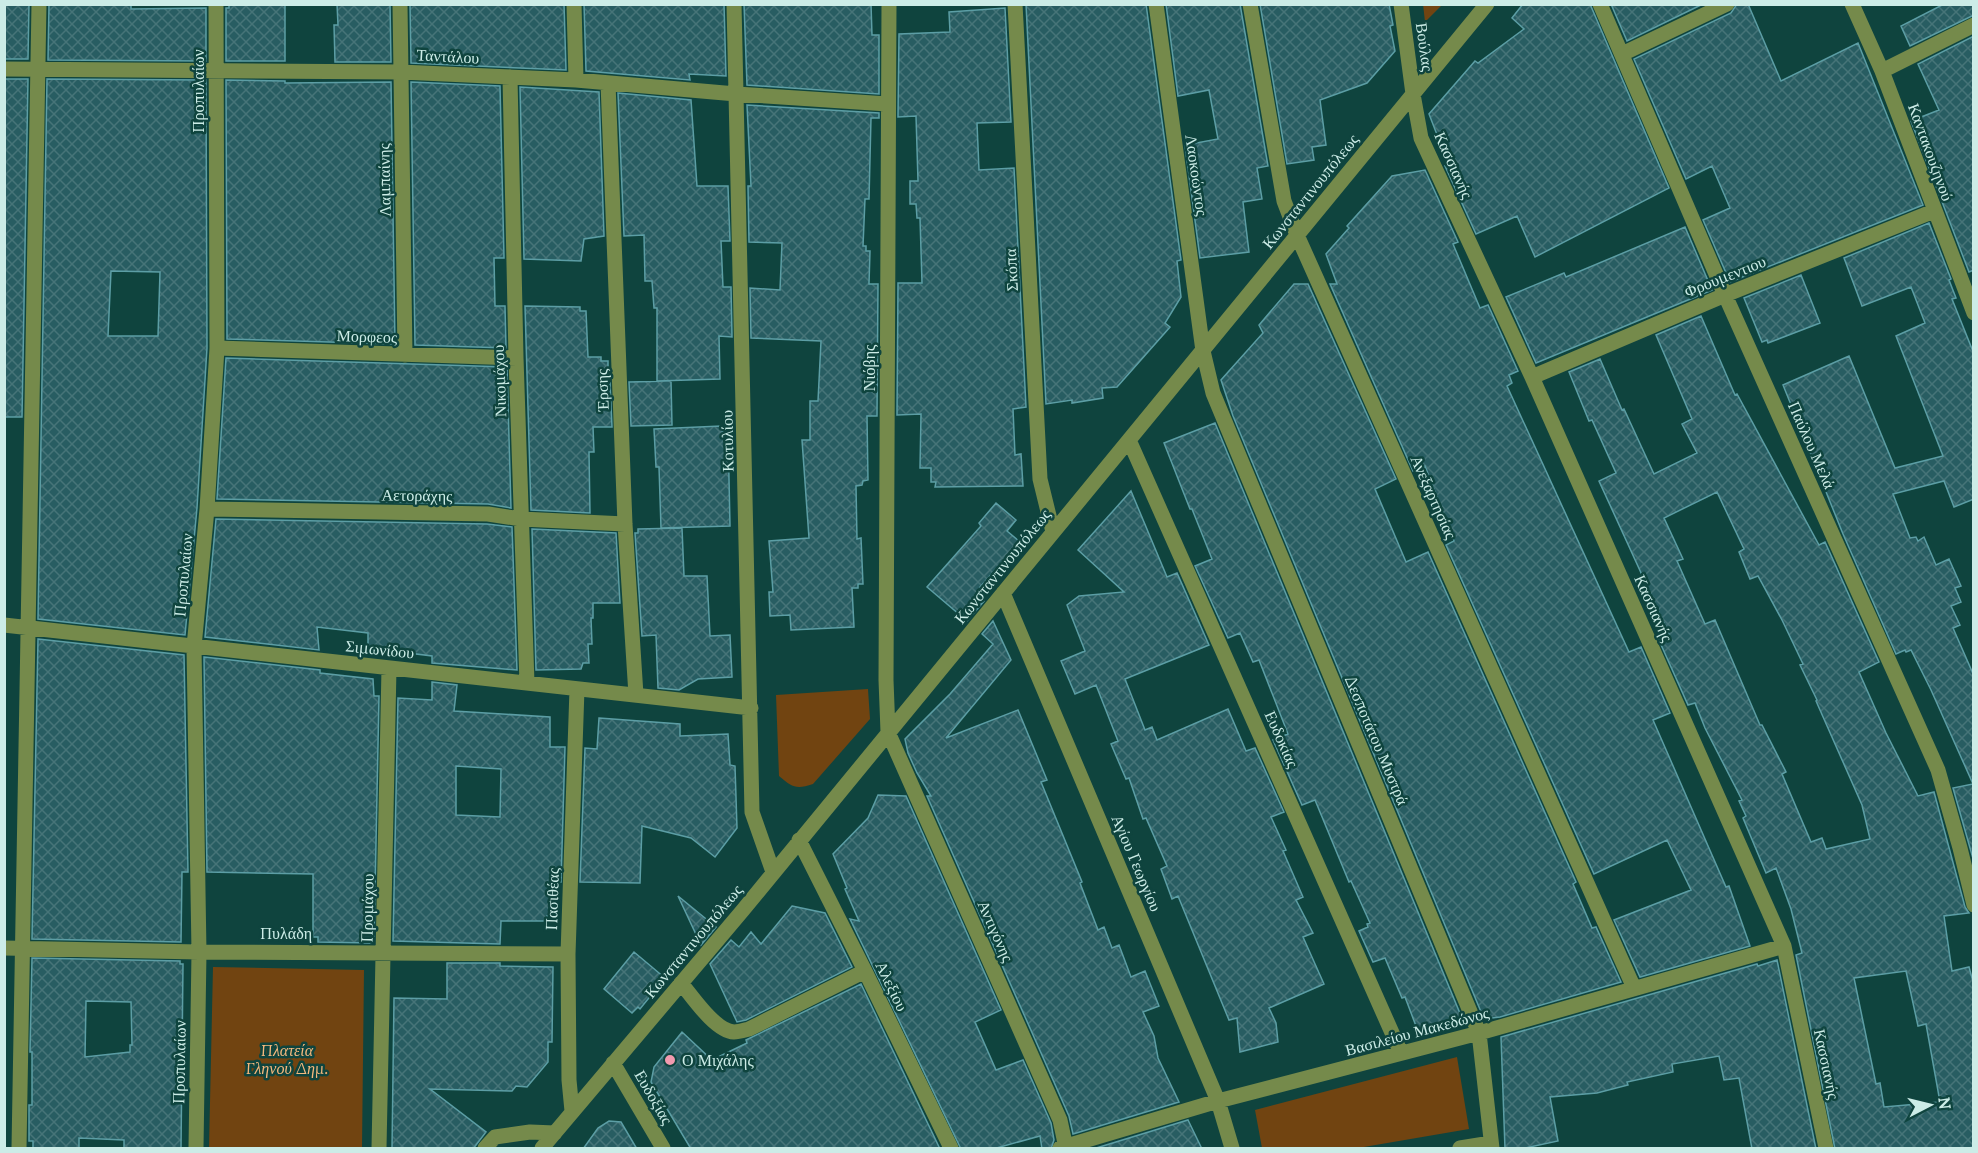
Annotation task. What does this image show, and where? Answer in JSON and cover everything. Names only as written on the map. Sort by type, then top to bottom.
[{"type":"street","points":[[19,1149],[39,4]]},
{"type":"street","name":"Προπυλαίων","points":[[196,1149],[199,952],[194,647],[207,509],[217,348],[216,4]]},
{"type":"street","name":"Λαμπαίνης","points":[[400,4],[405,355]]},
{"type":"street","points":[[574,4],[576,80]]},
{"type":"street","name":"Κοτυλίου","points":[[734,4],[752,812],[773,872]]},
{"type":"street","name":"Σκόπα","points":[[1015,4],[1040,479],[1053,532]]},
{"type":"street","name":"Λαοκοώντος","points":[[1156,4],[1203,351]]},
{"type":"street","name":"Ανεξαρτησίας","points":[[1250,4],[1284,201],[1297,235],[1634,988]]},
{"type":"street","name":"Βούλας","points":[[1401,4],[1413,94]]},
{"type":"street","name":"Κωνσταντινουπόλεως","points":[[542,1149],[1203,351],[1486,4]]},
{"type":"street","name":"Παύλου Μελά","points":[[1600,4],[1725,296],[1938,770],[1974,905]]},
{"type":"street","points":[[1622,54],[1726,4]]},
{"type":"street","name":"Καντακουζηνού","points":[[1852,4],[1882,71],[1974,313]]},
{"type":"street","name":"Νιόβης","points":[[888,732],[886,680],[890,5]]},
{"type":"street","points":[[1882,71],[1974,25]]},
{"type":"street","name":"Ταντάλου","points":[[4,69],[401,72],[576,80],[888,104]]},
{"type":"street","name":"Νικομάχου","points":[[510,77],[516,358],[527,683]]},
{"type":"street","name":"Έρσης","points":[[608,83],[625,524],[636,695]]},
{"type":"street","name":"Κασσιανής","points":[[1413,94],[1421,138],[1532,377],[1784,946],[1826,1149]]},
{"type":"street","name":"Φρουμεντιου","points":[[1532,377],[1934,211]]},
{"type":"street","name":"Μορφεος","points":[[217,348],[516,358]]},
{"type":"street","name":"Δεσποτάτου Μυστρά","points":[[1203,351],[1213,393],[1479,1033],[1492,1146]]},
{"type":"street","name":"Ευδοκίας","points":[[1129,440],[1401,1053]]},
{"type":"street","name":"Αετοράχης","points":[[207,509],[488,514],[521,519],[625,524]]},
{"type":"street","name":"Αγίου Γεωργίου","points":[[1003,593],[1218,1101],[1232,1149]]},
{"type":"street","name":"Σιμωνίδου","points":[[4,625],[751,708]]},
{"type":"street","name":"Προμάχου","points":[[379,1149],[389,668]]},
{"type":"street","name":"Πασιθέας","points":[[572,1111],[569,1080],[568,954],[577,689]]},
{"type":"street","name":"Αντιγόνης","points":[[888,732],[1060,1120],[1064,1148]]},
{"type":"street","name":"Αλεξίου","points":[[799,840],[951,1149]]},
{"type":"street","name":"Βασιλείου Μακεδώνος","points":[[1064,1148],[1218,1101],[1479,1033],[1784,946]]},
{"type":"street","name":"Πυλάδη","points":[[4,948],[199,952],[568,954]]},
{"type":"street","points":[[681,983],[705,1012],[722,1027],[734,1032],[748,1029],[865,971]]},
{"type":"street","name":"Ευδοξίας","points":[[613,1063],[663,1149]]},
{"type":"street","points":[[485,1149],[495,1137],[530,1132],[555,1133]]},
{"type":"street","points":[[1460,1149],[1492,1146]]},
{"type":"green space","points":[[1423,4],[1442,4],[1442,5],[1425,22]]},
{"type":"green space","points":[[868,689],[870,719],[813,784],[802,787],[794,786],[779,776],[776,695]]},
{"type":"green space","name":"Πλατεία Γληνού Δημ.","points":[[213,967],[364,970],[362,1148],[209,1148]]},
{"type":"green space","points":[[1457,1057],[1469,1129],[1358,1148],[1262,1148],[1255,1110]]},
{"type":"building","points":[[4,4],[29,4],[28,59],[4,59]]},
{"type":"building","points":[[49,4],[131,4],[131,9],[206,8],[206,61],[48,60]]},
{"type":"building","points":[[229,4],[285,4],[285,61],[226,61],[226,8],[229,8]]},
{"type":"building","points":[[337,4],[390,4],[391,62],[335,62],[334,25],[338,25]]},
{"type":"building","points":[[410,4],[564,4],[566,70],[411,63]]},
{"type":"building","points":[[584,4],[724,4],[726,76],[689,74],[690,80],[586,71]]},
{"type":"building","points":[[744,4],[871,4],[872,35],[879,35],[879,94],[747,85]]},
{"type":"building","points":[[1026,4],[1146,4],[1181,260],[1177,261],[1181,297],[1165,323],[1170,327],[1117,387],[1102,388],[1103,398],[1072,403],[1072,400],[1046,404]]},
{"type":"building","points":[[1166,4],[1240,4],[1268,166],[1257,168],[1262,199],[1243,202],[1249,252],[1200,258],[1185,145],[1218,139],[1209,90],[1178,96]]},
{"type":"building","points":[[1260,4],[1389,4],[1395,51],[1367,83],[1320,100],[1326,145],[1312,147],[1314,160],[1287,164]]},
{"type":"building","points":[[1523,4],[1590,4],[1669,188],[1535,257],[1517,216],[1476,234],[1445,166],[1449,166],[1429,114],[1475,61],[1478,63],[1524,29],[1512,18]]},
{"type":"building","points":[[1611,4],[1703,4],[1627,41]]},
{"type":"building","points":[[1737,4],[1748,4],[1781,81],[1858,43],[1923,205],[1730,282],[1703,220],[1730,208],[1712,166],[1686,179],[1634,59],[1731,13]]},
{"type":"building","points":[[1944,4],[1974,4],[1974,15],[1910,46],[1901,26]]},
{"type":"building","points":[[1005,8],[1011,122],[977,123],[979,170],[1014,168],[1026,407],[1013,409],[1015,455],[1021,454],[1023,486],[935,487],[936,482],[931,482],[931,468],[920,468],[921,414],[897,415],[898,283],[922,283],[920,218],[917,218],[916,204],[910,204],[910,181],[918,181],[916,116],[898,117],[899,34],[950,32],[949,12]]},
{"type":"building","points":[[1974,36],[1974,270],[1969,272],[1911,121],[1939,110],[1918,64]]},
{"type":"building","points":[[4,79],[28,79],[22,417],[4,417]]},
{"type":"building","points":[[47,79],[206,80],[207,348],[197,508],[185,635],[38,619]],"holes":[[[111,271],[160,272],[158,336],[108,336]]]},
{"type":"building","points":[[226,80],[285,81],[285,83],[391,82],[395,344],[227,339]]},
{"type":"building","points":[[411,82],[500,86],[504,258],[494,258],[495,306],[505,306],[506,348],[415,345]]},
{"type":"building","points":[[520,87],[599,92],[604,236],[584,239],[581,261],[524,259]]},
{"type":"building","points":[[618,93],[691,100],[697,186],[728,186],[730,241],[721,241],[723,287],[731,287],[732,337],[719,336],[720,379],[657,381],[657,308],[654,308],[652,281],[645,281],[644,235],[624,236]]},
{"type":"building","points":[[747,105],[879,113],[879,118],[871,118],[869,199],[865,199],[863,246],[866,246],[866,251],[870,251],[869,284],[878,284],[877,416],[867,416],[868,480],[856,486],[857,539],[861,538],[863,584],[858,584],[858,588],[852,588],[854,627],[791,630],[790,615],[770,616],[769,592],[773,592],[769,541],[809,538],[802,440],[810,440],[810,401],[818,401],[821,341],[751,338],[750,288],[780,290],[782,243],[749,242],[748,186],[751,186]]},
{"type":"building","points":[[1425,170],[1458,242],[1453,244],[1480,308],[1488,305],[1518,371],[1509,375],[1512,383],[1507,386],[1629,652],[1641,647],[1670,713],[1653,720],[1726,887],[1729,886],[1750,946],[1640,977],[1614,920],[1691,890],[1667,840],[1594,874],[1446,545],[1454,541],[1425,466],[1413,471],[1330,284],[1337,284],[1326,254],[1349,228],[1347,226],[1392,176]]},
{"type":"building","points":[[1929,223],[1951,279],[1949,280],[1956,298],[1952,299],[1974,354],[1974,499],[1954,507],[1944,481],[1893,494],[1910,538],[1916,537],[1918,541],[1924,537],[1936,565],[1949,559],[1961,586],[1955,588],[1961,602],[1951,606],[1960,625],[1953,628],[1974,676],[1974,862],[1953,788],[1973,784],[1911,650],[1896,654],[1843,534],[1783,385],[1849,356],[1895,468],[1943,456],[1896,336],[1925,323],[1911,287],[1862,306],[1844,258]]},
{"type":"building","points":[[1685,227],[1712,290],[1536,363],[1506,297],[1564,273],[1566,277]]},
{"type":"building","points":[[1801,275],[1820,323],[1768,343],[1767,340],[1762,342],[1744,298]]},
{"type":"building","points":[[1294,284],[1308,284],[1396,479],[1375,489],[1406,562],[1428,552],[1576,882],[1573,884],[1592,928],[1596,927],[1621,982],[1500,1017],[1484,1019],[1233,416],[1221,380],[1263,333],[1259,325]]},
{"type":"building","points":[[525,306],[580,307],[580,311],[586,311],[588,357],[601,357],[601,361],[608,361],[612,427],[593,427],[594,452],[589,452],[590,513],[531,510]]},
{"type":"building","points":[[1701,316],[1735,395],[1737,394],[1819,545],[1825,542],[1879,662],[1859,672],[1886,733],[1918,796],[1934,792],[1965,907],[1969,913],[1944,916],[1952,971],[1969,967],[1974,985],[1974,1147],[1963,1149],[1835,1149],[1796,955],[1802,953],[1791,909],[1776,868],[1766,873],[1743,818],[1746,816],[1739,801],[1742,800],[1705,728],[1695,703],[1688,705],[1658,638],[1669,634],[1599,481],[1616,473],[1592,420],[1589,421],[1569,372],[1600,359],[1654,474],[1697,453],[1682,424],[1692,419],[1656,335]],"holes":[[[1717,492],[1744,549],[1739,552],[1750,579],[1758,576],[1803,664],[1800,665],[1862,805],[1870,839],[1826,849],[1822,838],[1811,842],[1782,774],[1786,772],[1760,725],[1715,620],[1705,624],[1677,561],[1683,559],[1664,518]],[[1906,971],[1918,1026],[1926,1024],[1940,1102],[1884,1107],[1880,1083],[1876,1084],[1854,978]]]},
{"type":"building","points":[[226,358],[507,367],[511,508],[488,504],[217,499]]},
{"type":"building","points":[[671,381],[672,425],[631,426],[629,382]]},
{"type":"building","points":[[1215,423],[1464,1023],[1419,1034],[1405,997],[1402,998],[1385,958],[1373,962],[1359,931],[1368,927],[1367,924],[1370,923],[1351,881],[1349,882],[1315,800],[1302,805],[1273,740],[1288,734],[1259,660],[1253,662],[1240,633],[1228,638],[1195,566],[1212,559],[1164,443]]},
{"type":"building","points":[[721,426],[722,431],[728,431],[730,526],[661,528],[659,467],[656,467],[654,429]]},
{"type":"building","points":[[1131,491],[1167,577],[1177,573],[1209,645],[1125,679],[1145,730],[1152,727],[1157,740],[1228,709],[1246,751],[1255,748],[1284,812],[1271,817],[1303,897],[1296,900],[1313,933],[1303,937],[1324,984],[1269,1008],[1276,1023],[1278,1042],[1240,1052],[1237,1018],[1229,1020],[1178,896],[1172,899],[1161,869],[1167,866],[1146,818],[1143,819],[1129,778],[1126,779],[1111,744],[1118,741],[1096,685],[1075,694],[1061,661],[1085,651],[1067,605],[1079,596],[1124,592],[1078,550]]},
{"type":"building","points":[[996,503],[1016,520],[1007,531],[1020,542],[980,587],[983,589],[980,592],[984,601],[967,621],[927,587],[981,526],[979,523]]},
{"type":"building","points":[[216,519],[487,524],[512,527],[517,670],[432,663],[432,656],[368,648],[368,633],[317,627],[319,650],[205,637]]},
{"type":"building","points":[[682,528],[684,576],[707,576],[710,636],[730,635],[732,677],[698,679],[679,690],[658,688],[656,635],[642,636],[635,533],[638,533],[638,529]]},
{"type":"building","points":[[532,529],[616,533],[620,603],[593,603],[592,644],[588,644],[589,663],[583,663],[581,669],[536,670]]},
{"type":"building","points":[[993,621],[1011,660],[946,738],[1018,710],[1047,780],[1041,782],[1082,882],[1080,883],[1098,930],[1104,927],[1112,948],[1119,945],[1131,977],[1145,971],[1159,1006],[1143,1012],[1154,1036],[1158,1058],[1179,1102],[1073,1134],[1069,1116],[927,796],[931,796],[908,753],[905,739],[950,694],[993,644],[982,634]]},
{"type":"building","points":[[38,639],[184,655],[188,872],[182,872],[181,942],[32,939]]},
{"type":"building","points":[[204,657],[320,670],[320,673],[373,679],[374,696],[379,696],[374,940],[371,940],[371,943],[318,942],[318,937],[313,937],[313,874],[207,872]]},
{"type":"building","points":[[432,682],[457,685],[454,711],[550,717],[550,747],[565,747],[561,882],[554,882],[554,916],[547,916],[547,921],[501,921],[500,944],[393,941],[398,698],[432,700]],"holes":[[[456,766],[501,769],[500,817],[456,815]]]},
{"type":"building","points":[[599,718],[680,724],[680,736],[728,734],[730,765],[735,766],[737,828],[715,857],[691,838],[642,826],[640,883],[580,882],[585,748],[597,749]]},
{"type":"building","points":[[878,795],[906,796],[1001,1010],[975,1022],[996,1070],[1023,1060],[1051,1123],[1054,1140],[1051,1149],[1042,1149],[1040,1136],[993,1149],[961,1149],[850,919],[859,921],[833,854],[868,818]]},
{"type":"building","points":[[678,896],[716,927],[701,945]]},
{"type":"building","points":[[792,906],[825,913],[852,967],[746,1020],[737,1022],[710,964],[731,940],[739,947],[751,932],[761,944]]},
{"type":"building","points":[[634,952],[665,978],[640,1009],[638,1007],[632,1013],[604,989]]},
{"type":"building","points":[[32,958],[180,961],[180,964],[183,964],[181,1149],[124,1149],[124,1140],[79,1138],[79,1149],[33,1149],[33,1141],[29,1141],[29,1105],[32,1105],[32,1052],[30,1052]],"holes":[[[86,1001],[131,1002],[132,1045],[130,1045],[130,1052],[85,1057]]]},
{"type":"building","points":[[1777,960],[1816,1149],[1752,1149],[1739,1078],[1724,1080],[1719,1056],[1672,1064],[1673,1072],[1627,1082],[1628,1085],[1597,1093],[1550,1097],[1558,1141],[1521,1149],[1505,1149],[1501,1037]]},
{"type":"building","points":[[447,963],[500,963],[500,966],[553,967],[552,1042],[548,1042],[548,1062],[527,1087],[516,1086],[512,1091],[430,1089],[486,1132],[473,1149],[392,1149],[394,998],[447,999]]},
{"type":"building","points":[[861,984],[940,1149],[691,1149],[651,1082],[654,1067],[682,1032],[712,1060],[747,1043],[746,1040]]},
{"type":"building","points":[[1188,1120],[1202,1149],[1093,1149]]},
{"type":"building","points":[[609,1121],[621,1122],[637,1149],[583,1149],[598,1128]]},
{"type":"place","name":"Ο Μιχάλης","points":[[670,1060]]}]
